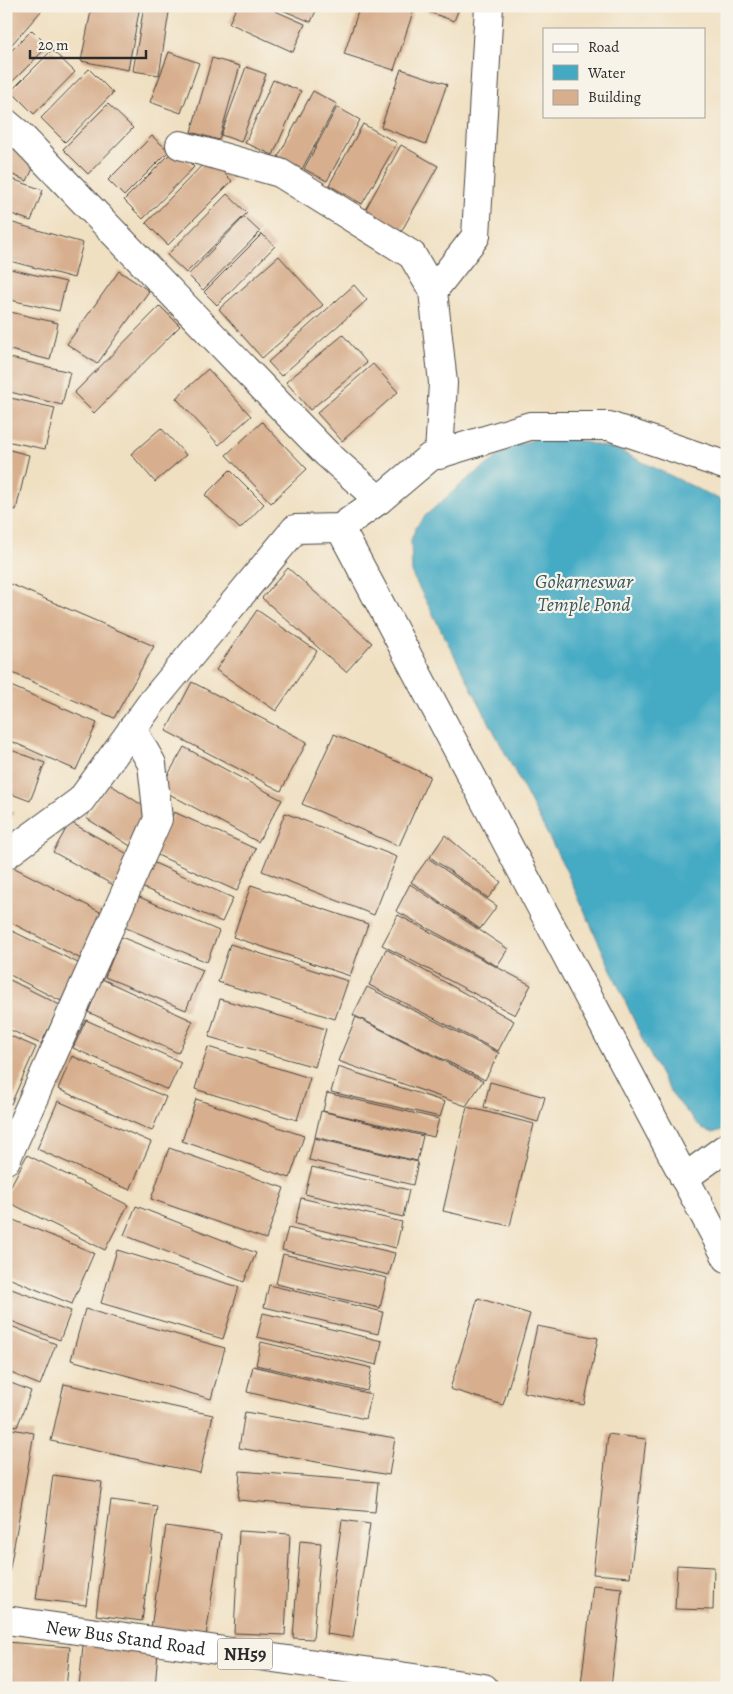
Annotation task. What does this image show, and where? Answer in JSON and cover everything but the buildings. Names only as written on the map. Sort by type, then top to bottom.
[{"type":"main road","points":[[433,292],[476,236],[489,6]]},
{"type":"main road","points":[[6,122],[179,299],[291,418],[326,453],[379,500]]},
{"type":"main road","points":[[180,146],[280,173],[412,255],[433,292],[443,383],[439,455]]},
{"type":"main road","points":[[6,855],[81,800],[132,729],[294,529],[340,528],[379,500],[430,457],[530,426],[609,426],[727,466]]},
{"type":"main road","points":[[340,528],[727,1258]]},
{"type":"main road","points":[[6,1160],[158,819],[152,764],[132,729]]},
{"type":"main road","points":[[684,1178],[727,1148]]},
{"type":"main road","name":"New Bus Stand Road","points":[[6,1620],[352,1678],[484,1688]]},
{"type":"water","name":"Gokarneswar Temple Pond","points":[[545,436],[581,441],[620,451],[727,503],[727,1126],[713,1133],[702,1129],[673,1096],[663,1079],[646,1047],[565,868],[412,574],[411,540],[416,527],[425,516],[464,482],[511,447]]}]
